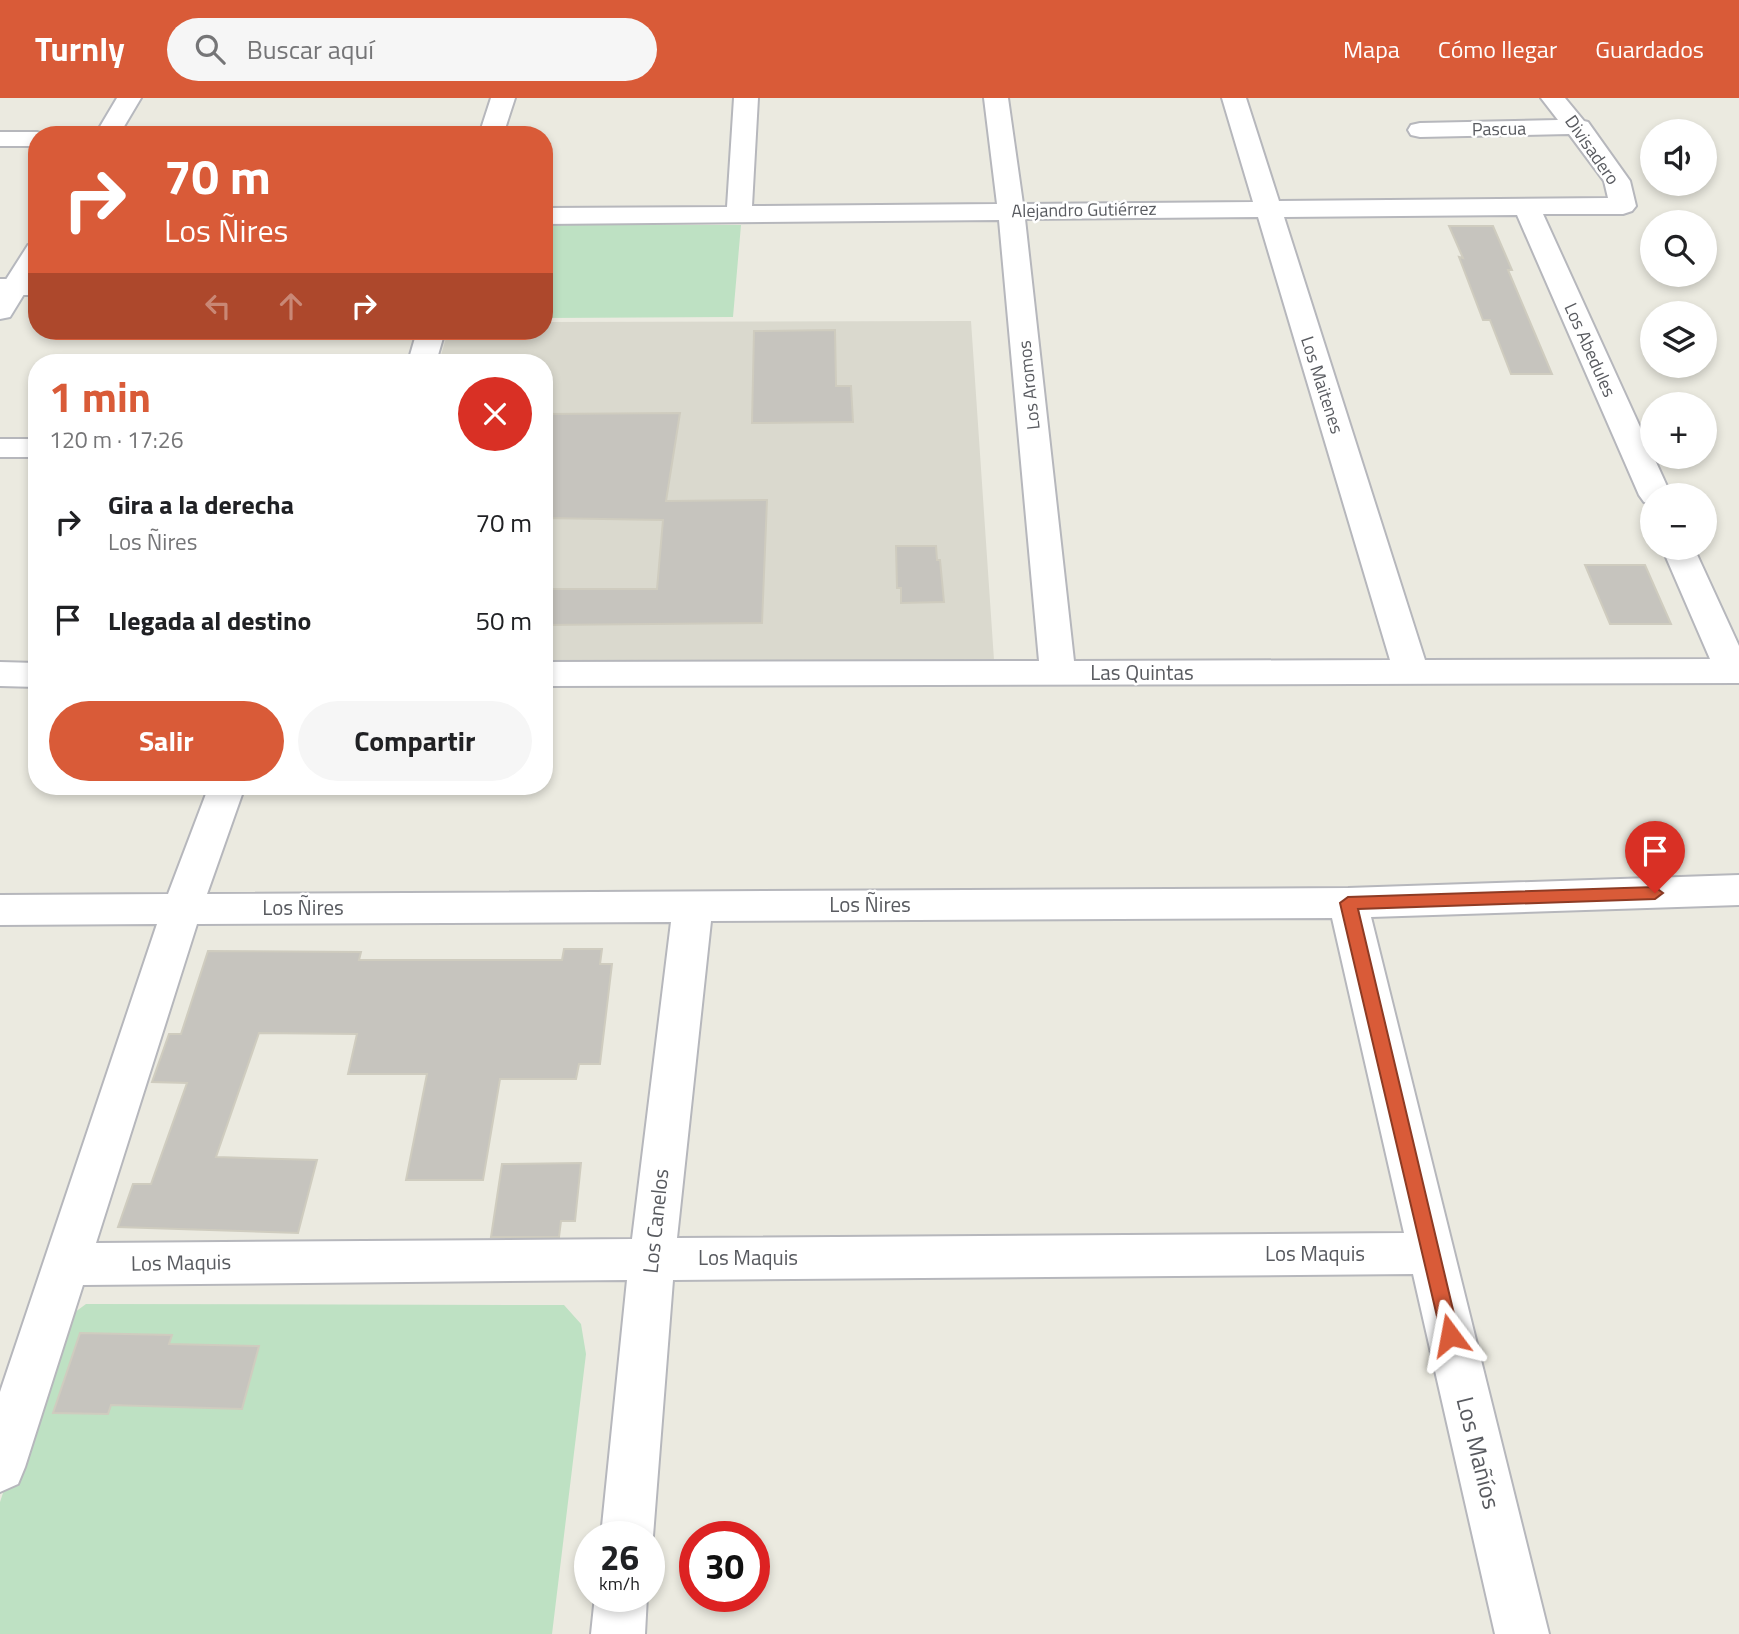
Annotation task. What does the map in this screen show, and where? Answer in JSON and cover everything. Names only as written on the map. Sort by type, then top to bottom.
[{"type":"street","points":[[113,126],[130,98]]},
{"type":"street","points":[[494,126],[503,98]]},
{"type":"street","points":[[738,214],[746,98]]},
{"type":"street","name":"Los Aromos","points":[[996,98],[1011,211],[1058,673]]},
{"type":"street","name":"Los Maitenes","points":[[1234,98],[1411,672]]},
{"type":"street","name":"Divisadero","points":[[1553,98],[1617,181],[1623,206]]},
{"type":"street","name":"Pascua","points":[[1420,130],[1578,127]]},
{"type":"street","points":[[0,139],[28,139]]},
{"type":"street","name":"Los Abedules","points":[[1526,205],[1650,483]]},
{"type":"street","name":"Alejandro Gutiérrez","points":[[553,216],[1623,206]]},
{"type":"street","points":[[0,311],[28,267]]},
{"type":"street","points":[[0,448],[28,448]]},
{"type":"street","points":[[1684,560],[1736,671]]},
{"type":"street","name":"Las Quintas","points":[[553,674],[1736,671]]},
{"type":"street","points":[[0,674],[28,674]]},
{"type":"street","points":[[0,1466],[182,909],[224,795]]},
{"type":"street","name":"Los Ñires","points":[[0,910],[1348,903],[1739,890]]},
{"type":"street","name":"Los Mañíos","points":[[1348,903],[1522,1634]]},
{"type":"street","name":"Los Canelos","points":[[628,1521],[652,1259],[693,906]]},
{"type":"street","name":"Los Maquis","points":[[67,1264],[1430,1254]]},
{"type":"street","points":[[618,1634],[620,1612]]},
{"type":"shaded area","points":[[971,321],[994,660],[553,660],[553,354],[441,354],[445,340],[553,340],[553,322]]},
{"type":"green space","points":[[553,225],[741,225],[733,317],[553,318]]},
{"type":"green space","points":[[86,1304],[564,1305],[581,1324],[586,1354],[552,1634],[0,1634],[0,1502],[59,1324]]},
{"type":"building","points":[[1449,226],[1493,226],[1512,270],[1508,270],[1552,374],[1511,374],[1490,320],[1483,320],[1459,257],[1463,258]]},
{"type":"building","points":[[835,330],[836,386],[851,386],[853,422],[752,423],[754,331]]},
{"type":"building","points":[[680,413],[666,501],[767,500],[762,623],[553,625],[553,589],[657,589],[663,520],[553,518],[553,414]]},
{"type":"building","points":[[896,546],[936,546],[944,602],[901,603],[901,588],[897,588]]},
{"type":"building","points":[[1585,565],[1645,565],[1671,624],[1610,624]]},
{"type":"building","points":[[564,949],[602,949],[600,964],[612,964],[600,1064],[579,1064],[576,1079],[500,1079],[483,1180],[406,1180],[427,1074],[348,1074],[357,1034],[259,1033],[216,1157],[317,1160],[298,1233],[118,1227],[133,1184],[151,1184],[187,1083],[152,1082],[169,1034],[181,1034],[208,951],[361,952],[359,960],[562,960]]},
{"type":"building","points":[[581,1163],[575,1221],[561,1221],[559,1237],[491,1237],[502,1164]]},
{"type":"building","points":[[80,1333],[172,1335],[169,1344],[259,1346],[242,1409],[111,1405],[108,1414],[53,1413]]},
{"type":"route","points":[[1450,1335],[1348,903],[1655,893]]}]
